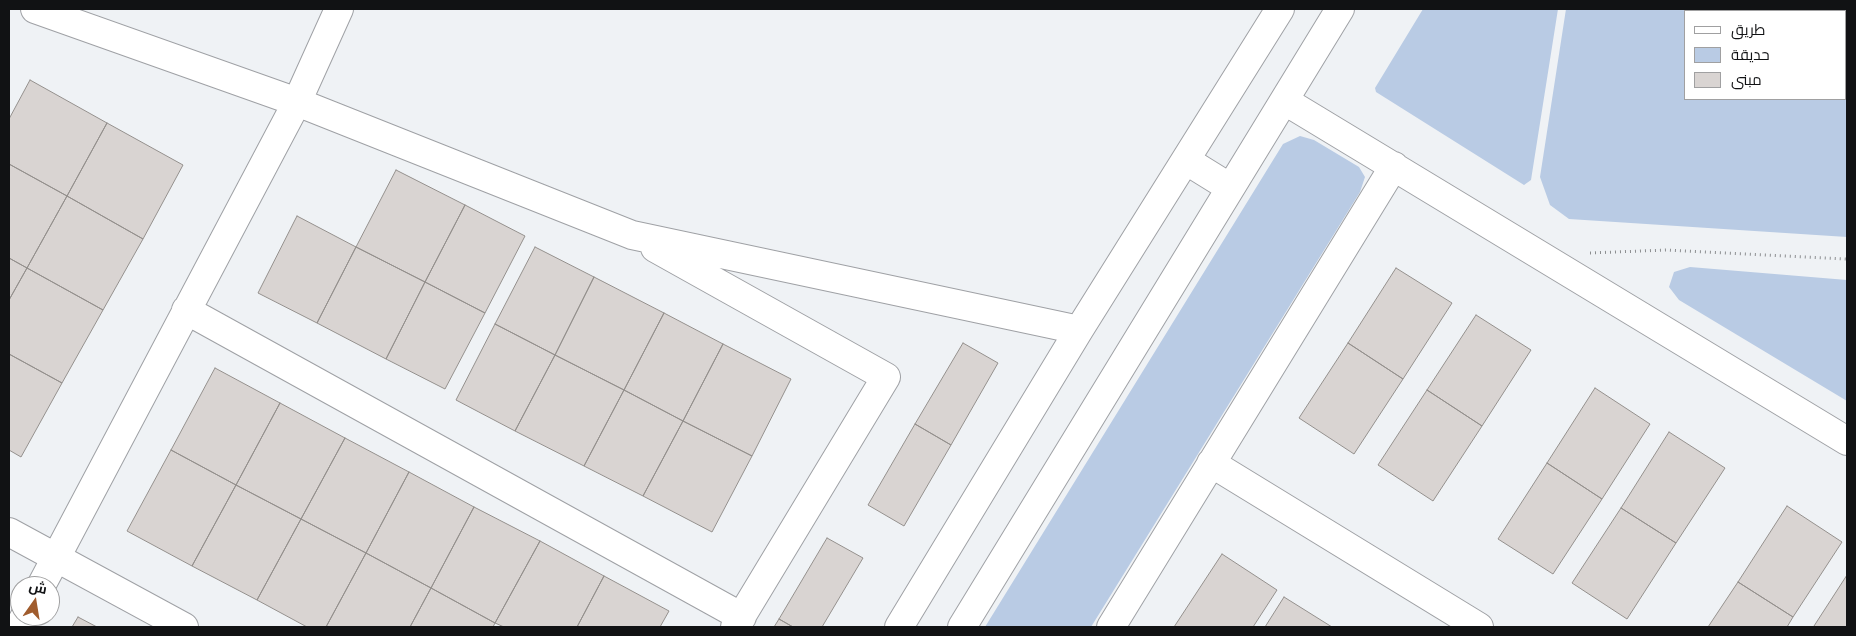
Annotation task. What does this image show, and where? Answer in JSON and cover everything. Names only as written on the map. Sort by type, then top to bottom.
[{"type":"street","points":[[35,9],[297,102],[632,234],[886,377],[738,622],[186,310]]},
{"type":"street","points":[[46,576],[297,102],[339,9]]},
{"type":"street","points":[[899,627],[1080,330],[1280,9]]},
{"type":"street","points":[[962,627],[1229,187],[1340,9]]},
{"type":"street","points":[[1285,100],[1847,441]]},
{"type":"street","points":[[1187,161],[1229,187]]},
{"type":"street","points":[[1111,627],[1394,166]]},
{"type":"street","points":[[632,234],[1080,330]]},
{"type":"street","points":[[1211,462],[1479,627]]},
{"type":"street","points":[[9,532],[184,627]]},
{"type":"path","points":[[1542,255],[1666,250],[1847,259]]},
{"type":"green space","points":[[1423,9],[1558,9],[1531,180],[1524,185],[1376,92],[1375,88]]},
{"type":"green space","points":[[1566,9],[1847,9],[1847,237],[1569,219],[1550,205],[1540,177]]},
{"type":"green space","points":[[1300,136],[1314,140],[1359,167],[1365,177],[1360,192],[1091,627],[985,627],[1283,144]]},
{"type":"green space","points":[[1690,267],[1847,280],[1847,401],[1679,300],[1669,287],[1674,272]]},
{"type":"building","points":[[30,80],[107,123],[67,196],[9,164],[9,119]]},
{"type":"building","points":[[107,123],[183,165],[143,239],[67,196]]},
{"type":"building","points":[[9,164],[67,196],[27,268],[9,258]]},
{"type":"building","points":[[396,170],[465,205],[425,282],[356,247]]},
{"type":"building","points":[[67,196],[143,239],[103,310],[27,268]]},
{"type":"building","points":[[465,205],[525,236],[485,313],[425,282]]},
{"type":"building","points":[[297,216],[356,247],[317,323],[258,293]]},
{"type":"building","points":[[356,247],[425,282],[386,359],[317,323]]},
{"type":"building","points":[[535,247],[594,277],[555,355],[495,324]]},
{"type":"building","points":[[9,258],[27,268],[9,300]]},
{"type":"building","points":[[27,268],[103,310],[62,383],[9,354],[9,300]]},
{"type":"building","points":[[1396,268],[1452,303],[1403,379],[1348,343]]},
{"type":"building","points":[[594,277],[664,313],[624,390],[555,355]]},
{"type":"building","points":[[425,282],[485,313],[445,389],[386,359]]},
{"type":"building","points":[[664,313],[723,344],[683,421],[624,390]]},
{"type":"building","points":[[1476,315],[1531,350],[1482,426],[1427,390]]},
{"type":"building","points":[[495,324],[555,355],[515,431],[456,400]]},
{"type":"building","points":[[963,343],[998,363],[951,445],[915,424]]},
{"type":"building","points":[[1348,343],[1403,379],[1354,454],[1299,418]]},
{"type":"building","points":[[723,344],[791,379],[752,456],[683,421]]},
{"type":"building","points":[[9,354],[62,383],[21,457],[9,450]]},
{"type":"building","points":[[555,355],[624,390],[584,466],[515,431]]},
{"type":"building","points":[[215,368],[280,403],[236,485],[171,450]]},
{"type":"building","points":[[1595,388],[1650,424],[1602,499],[1547,463]]},
{"type":"building","points":[[624,390],[683,421],[643,496],[584,466]]},
{"type":"building","points":[[1427,390],[1482,426],[1433,501],[1378,465]]},
{"type":"building","points":[[280,403],[345,438],[301,519],[236,485]]},
{"type":"building","points":[[683,421],[752,456],[712,532],[643,496]]},
{"type":"building","points":[[915,424],[951,445],[904,526],[868,505]]},
{"type":"building","points":[[1669,432],[1725,468],[1676,543],[1621,508]]},
{"type":"building","points":[[345,438],[409,472],[366,553],[301,519]]},
{"type":"building","points":[[171,450],[236,485],[192,566],[127,531]]},
{"type":"building","points":[[1547,463],[1602,499],[1553,574],[1498,539]]},
{"type":"building","points":[[409,472],[474,507],[431,588],[366,553]]},
{"type":"building","points":[[236,485],[301,519],[257,600],[192,566]]},
{"type":"building","points":[[1787,506],[1842,542],[1793,617],[1738,582]]},
{"type":"building","points":[[474,507],[540,541],[495,623],[431,588]]},
{"type":"building","points":[[1621,508],[1676,543],[1627,619],[1572,583]]},
{"type":"building","points":[[301,519],[366,553],[326,627],[307,627],[257,600]]},
{"type":"building","points":[[827,538],[863,558],[822,627],[793,627],[779,619]]},
{"type":"building","points":[[540,541],[604,576],[577,627],[504,627],[495,623]]},
{"type":"building","points":[[366,553],[431,588],[410,627],[326,627]]},
{"type":"building","points":[[1222,554],[1277,590],[1253,627],[1174,627]]},
{"type":"building","points":[[1847,575],[1847,627],[1814,626]]},
{"type":"building","points":[[604,576],[669,611],[660,627],[577,627]]},
{"type":"building","points":[[1738,582],[1793,617],[1787,627],[1708,627]]},
{"type":"building","points":[[431,588],[495,623],[493,627],[410,627]]},
{"type":"building","points":[[1284,597],[1332,627],[1265,627]]},
{"type":"building","points":[[78,617],[97,627],[72,627]]},
{"type":"building","points":[[779,619],[793,627],[774,627]]}]
